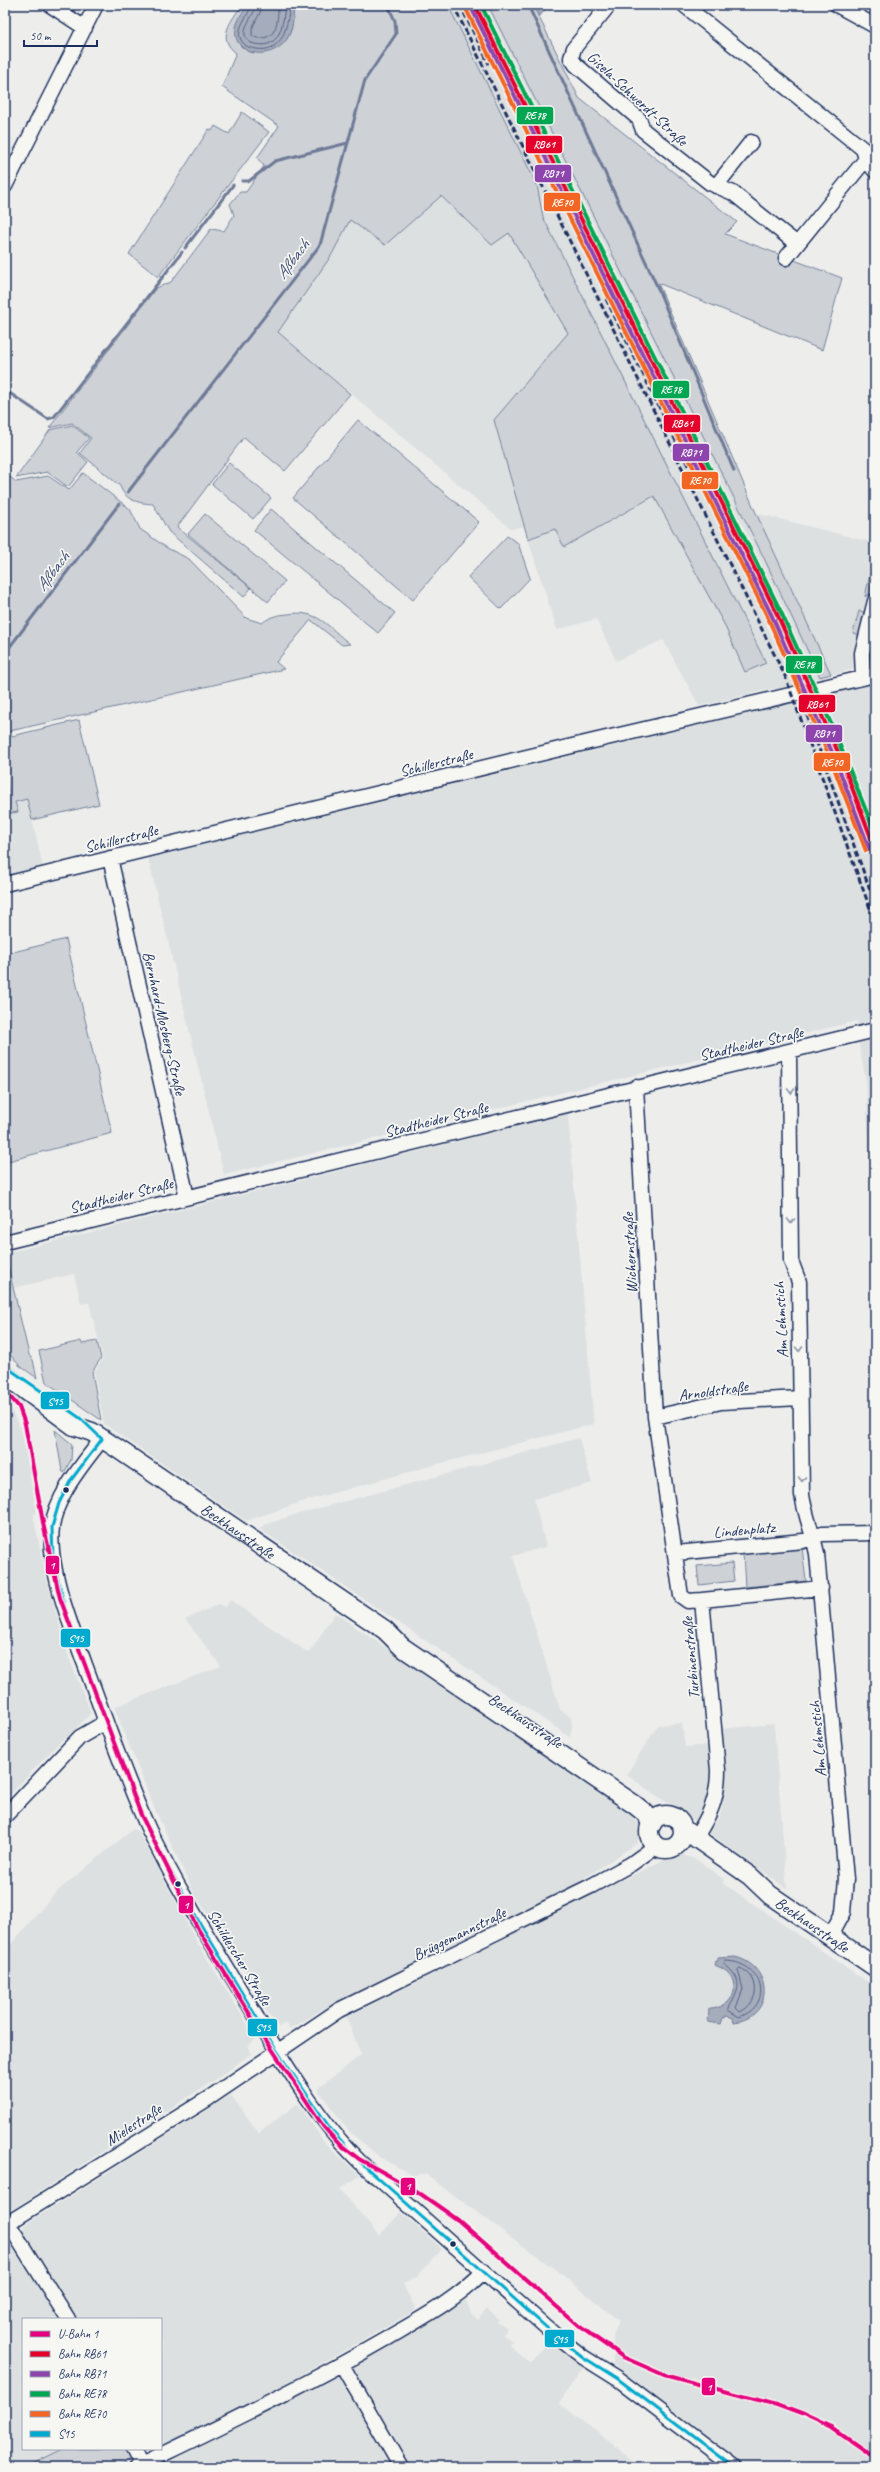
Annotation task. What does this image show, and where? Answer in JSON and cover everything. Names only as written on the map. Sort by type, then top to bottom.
[{"type":"main road","name":"Beckhausstraße","points":[[5,1366],[88,1424],[97,1436]]},
{"type":"main road","name":"Beckhausstraße","points":[[5,1375],[74,1426],[97,1436],[385,1630],[402,1647],[645,1813],[658,1820]]},
{"type":"main road","points":[[676,1819],[686,1837],[666,1849],[656,1846],[650,1836],[658,1820],[676,1819]]},
{"type":"main road","name":"Beckhausstraße","points":[[686,1837],[750,1876],[770,1895],[875,1967]]},
{"type":"street","points":[[50,5],[85,28]]},
{"type":"street","points":[[5,186],[96,5]]},
{"type":"street","name":"Gisela-Schwerdt-Straße","points":[[609,5],[574,48],[572,58],[574,61],[639,119],[643,130],[710,183],[733,193],[797,244]]},
{"type":"street","points":[[684,5],[863,148],[866,159],[875,171]]},
{"type":"street","points":[[837,5],[875,26]]},
{"type":"street","points":[[716,186],[751,142]]},
{"type":"street","points":[[786,258],[866,159]]},
{"type":"street","points":[[869,676],[862,654],[875,601]]},
{"type":"street","name":"Schillerstraße","points":[[5,884],[869,676]]},
{"type":"street","name":"Bernhard-Mosberg-Straße","points":[[110,858],[187,1197]]},
{"type":"street","name":"Stadtheider Straße","points":[[5,1242],[636,1087],[789,1052],[875,1030]]},
{"type":"street","name":"Am Lehmstich","points":[[789,1052],[790,1261],[799,1282],[802,1495],[805,1516],[814,1537],[821,1588],[846,1879],[843,1912],[830,1936]]},
{"type":"street","name":"Wichernstraße","points":[[636,1087],[655,1417]]},
{"type":"street","name":"Arnoldstraße","points":[[655,1417],[721,1402],[800,1398]]},
{"type":"street","name":"Turbinenstraße","points":[[655,1417],[676,1553],[681,1596],[688,1601],[702,1600],[718,1782],[717,1793],[710,1816],[686,1837]]},
{"type":"street","name":"Schildescher Straße","points":[[97,1436],[62,1497],[53,1522],[51,1540],[63,1598],[106,1722],[146,1822],[175,1881],[278,2052],[333,2132],[352,2154],[483,2272],[572,2348],[618,2379],[734,2467]]},
{"type":"street","points":[[814,1537],[822,1534],[875,1533]]},
{"type":"street","name":"Lindenplatz","points":[[676,1553],[803,1540],[814,1537]]},
{"type":"street","points":[[702,1600],[821,1588]]},
{"type":"street","points":[[5,1816],[80,1737],[106,1722]]},
{"type":"street","name":"Brüggemannstraße","points":[[278,2052],[339,2010],[586,1888],[631,1864],[656,1846]]},
{"type":"street","name":"Mielestraße","points":[[7,2224],[209,2098],[278,2052]]},
{"type":"street","points":[[7,2224],[67,2318]]},
{"type":"street","points":[[133,2450],[139,2466],[260,2408],[342,2364],[462,2292],[483,2272]]},
{"type":"street","points":[[342,2364],[401,2467]]},
{"type":"shaded area","points":[[242,5],[248,5],[240,18],[237,39],[245,49],[253,53],[287,39],[291,30],[294,5],[448,5],[537,185],[543,217],[766,663],[745,672],[724,624],[654,496],[564,547],[555,529],[528,539],[494,420],[568,333],[509,233],[492,245],[441,196],[385,245],[350,220],[331,256],[278,332],[350,394],[285,471],[244,437],[177,527],[251,588],[244,597],[169,532],[153,504],[138,502],[129,498],[122,491],[120,486],[80,453],[91,438],[72,423],[49,428],[156,288],[171,282],[211,229],[224,231],[234,215],[230,204],[240,192],[246,192],[264,166],[257,158],[279,126],[222,87],[236,53],[227,41],[227,29]]},
{"type":"shaded area","points":[[378,5],[533,5],[579,98],[756,513],[875,543],[875,664],[802,682],[807,699],[875,684],[875,1301],[866,1082],[859,1046],[857,1021],[224,1175],[148,858],[782,705],[775,688],[699,706],[663,640],[616,661],[596,619],[557,630],[528,539],[555,529],[564,547],[647,501],[494,420],[524,526],[511,529],[278,332],[331,256],[350,219],[385,245],[441,196],[491,244]]},
{"type":"shaded area","points":[[488,5],[533,5],[579,98],[737,222],[725,234],[842,278],[822,350],[658,283],[756,513],[831,674],[820,677],[763,556]]},
{"type":"shaded area","points":[[242,112],[269,132],[158,277],[129,254],[209,129],[212,131],[215,126],[229,134]]},
{"type":"shaded area","points":[[358,420],[479,522],[413,600],[293,498]]},
{"type":"shaded area","points":[[72,425],[89,438],[77,452],[88,462],[68,487],[47,472],[16,478],[50,430]]},
{"type":"shaded area","points":[[229,463],[271,498],[253,519],[212,484]]},
{"type":"shaded area","points":[[83,473],[130,509],[140,529],[167,548],[189,559],[246,618],[262,623],[277,615],[298,613],[307,614],[322,621],[350,644],[342,645],[311,620],[276,662],[284,669],[10,731],[12,736],[79,720],[99,804],[32,820],[27,799],[15,802],[18,812],[5,814],[5,800],[8,792],[5,766],[9,756],[5,732],[5,488],[10,477],[16,482],[48,476],[69,490]]},
{"type":"shaded area","points":[[271,509],[395,613],[378,633],[254,530]]},
{"type":"shaded area","points":[[205,514],[285,581],[268,602],[188,534]]},
{"type":"shaded area","points":[[507,536],[518,543],[530,578],[501,609],[468,577]]},
{"type":"shaded area","points":[[875,551],[875,570],[869,594],[865,597]]},
{"type":"shaded area","points":[[859,611],[864,612],[859,635],[853,633]]},
{"type":"shaded area","points":[[27,799],[43,866],[5,875],[5,814],[17,812],[15,802]]},
{"type":"shaded area","points":[[66,939],[112,1133],[5,1162],[5,954]]},
{"type":"shaded area","points":[[568,1114],[594,1424],[427,1467],[305,1501],[246,1521],[104,1424],[94,1372],[103,1358],[89,1303],[81,1304],[74,1274],[14,1288],[6,1253]]},
{"type":"shaded area","points":[[5,1253],[29,1355],[33,1360],[37,1378],[20,1366],[5,1349]]},
{"type":"shaded area","points":[[81,1341],[82,1344],[97,1341],[101,1358],[92,1372],[101,1420],[46,1382],[39,1351]]},
{"type":"shaded area","points":[[5,1383],[28,1402],[16,1405],[5,1393]]},
{"type":"shaded area","points":[[5,1400],[21,1428],[37,1513],[34,1514],[34,1519],[45,1572],[68,1655],[91,1713],[69,1736],[62,1740],[5,1800]]},
{"type":"shaded area","points":[[55,1430],[72,1444],[71,1460],[64,1473],[62,1471]]},
{"type":"shaded area","points":[[579,1438],[592,1483],[534,1499],[546,1547],[513,1556],[560,1709],[571,1717],[572,1727],[570,1737],[259,1529],[264,1525],[294,1515]]},
{"type":"shaded area","points":[[802,1547],[806,1581],[745,1587],[743,1554]]},
{"type":"shaded area","points":[[732,1563],[734,1581],[699,1585],[697,1566]]},
{"type":"shaded area","points":[[230,1600],[309,1653],[335,1613],[629,1813],[639,1824],[639,1839],[636,1844],[571,1887],[334,2003],[290,2029],[286,2023],[278,2027],[261,2004],[248,1975],[195,1895],[155,1810],[114,1707],[221,1666],[185,1619],[219,1604],[225,1608]]},
{"type":"shaded area","points":[[682,1723],[685,1747],[709,1745],[710,1788],[706,1804],[696,1822],[626,1775],[658,1725]]},
{"type":"shaded area","points":[[774,1724],[787,1889],[709,1833],[721,1813],[724,1796],[725,1780],[720,1729]]},
{"type":"shaded area","points":[[133,1829],[138,1831],[197,1942],[256,2038],[248,2047],[251,2054],[218,2078],[5,2214],[5,1951],[54,1894]]},
{"type":"shaded area","points":[[681,1854],[697,1860],[725,1880],[723,1883],[875,1987],[875,2467],[749,2467],[613,2364],[613,2335],[619,2321],[560,2273],[425,2174],[412,2175],[379,2157],[349,2131],[317,2089],[361,2055],[346,2017],[616,1883],[672,1856]]},
{"type":"shaded area","points":[[231,2095],[259,2133],[298,2103],[324,2142],[360,2176],[340,2189],[379,2236],[401,2212],[442,2249],[417,2277],[403,2284],[416,2310],[282,2386],[162,2446],[162,2318],[74,2318],[22,2230],[26,2224]]},
{"type":"shaded area","points":[[8,2239],[57,2318],[22,2318],[22,2450],[61,2450],[26,2467],[15,2467],[5,2446],[5,2241]]},
{"type":"shaded area","points":[[466,2300],[471,2313],[478,2320],[487,2309],[499,2319],[497,2322],[507,2329],[503,2335],[512,2341],[509,2345],[530,2363],[549,2341],[583,2368],[559,2403],[642,2467],[158,2467],[291,2400]]},
{"type":"shaded area","points":[[61,2450],[125,2450],[129,2458],[128,2462],[118,2467],[26,2467]]},
{"type":"water","points":[[248,5],[294,5],[291,30],[285,41],[276,49],[266,53],[255,53],[246,50],[239,43],[236,33],[238,21]]},
{"type":"water","points":[[533,5],[549,5],[539,17]]},
{"type":"water","points":[[5,732],[9,756],[5,766]]},
{"type":"water","points":[[735,1957],[748,1962],[757,1970],[762,1980],[764,1991],[762,2002],[757,2011],[747,2018],[734,2022],[733,2018],[726,2015],[722,2018],[720,2024],[708,2022],[709,2009],[718,2008],[728,2002],[734,1991],[732,1978],[726,1971],[714,1965],[715,1961],[718,1961],[718,1958]]},
{"type":"waterway","name":"Aßbach","points":[[128,492],[320,245],[365,80],[396,34],[395,21],[388,5]]},
{"type":"waterway","points":[[528,5],[656,284],[734,471]]},
{"type":"waterway","points":[[242,181],[249,181],[275,161],[348,143]]},
{"type":"waterway","points":[[185,248],[233,185]]},
{"type":"waterway","points":[[5,390],[48,419],[54,417],[182,252]]},
{"type":"waterway","name":"Aßbach","points":[[5,653],[119,504]]},
{"type":"railway","points":[[453,5],[785,676],[875,922]]},
{"type":"railway","points":[[460,5],[489,64]]},
{"type":"railway","points":[[606,299],[696,482]]},
{"type":"railway","points":[[804,707],[870,890]]},
{"type":"metro line","name":"1","points":[[5,1391],[19,1407],[25,1424],[44,1528],[60,1598],[141,1815],[198,1929],[260,2031],[323,2126],[337,2142],[359,2159],[415,2190],[458,2220],[580,2327],[623,2357],[664,2375],[777,2405],[804,2415],[832,2428],[875,2458]]},
{"type":"rail line","name":"RB61","points":[[475,5],[777,614],[841,759],[875,848]]},
{"type":"rail line","name":"RE78","points":[[481,5],[781,612],[833,728],[875,833]]},
{"type":"rail line","name":"RB71","points":[[471,7],[772,616],[836,761],[870,850]]},
{"type":"rail line","name":"RE70","points":[[466,9],[768,618],[832,763],[866,851]]},
{"type":"transit line","name":"S15","points":[[5,1366],[80,1418],[102,1439]]},
{"type":"transit line","name":"S15","points":[[102,1439],[71,1480],[59,1503],[52,1527],[53,1560],[67,1614],[107,1726],[140,1810],[161,1853],[198,1920],[275,2048],[330,2128],[360,2162],[555,2335],[583,2357],[618,2379],[734,2467]]}]
